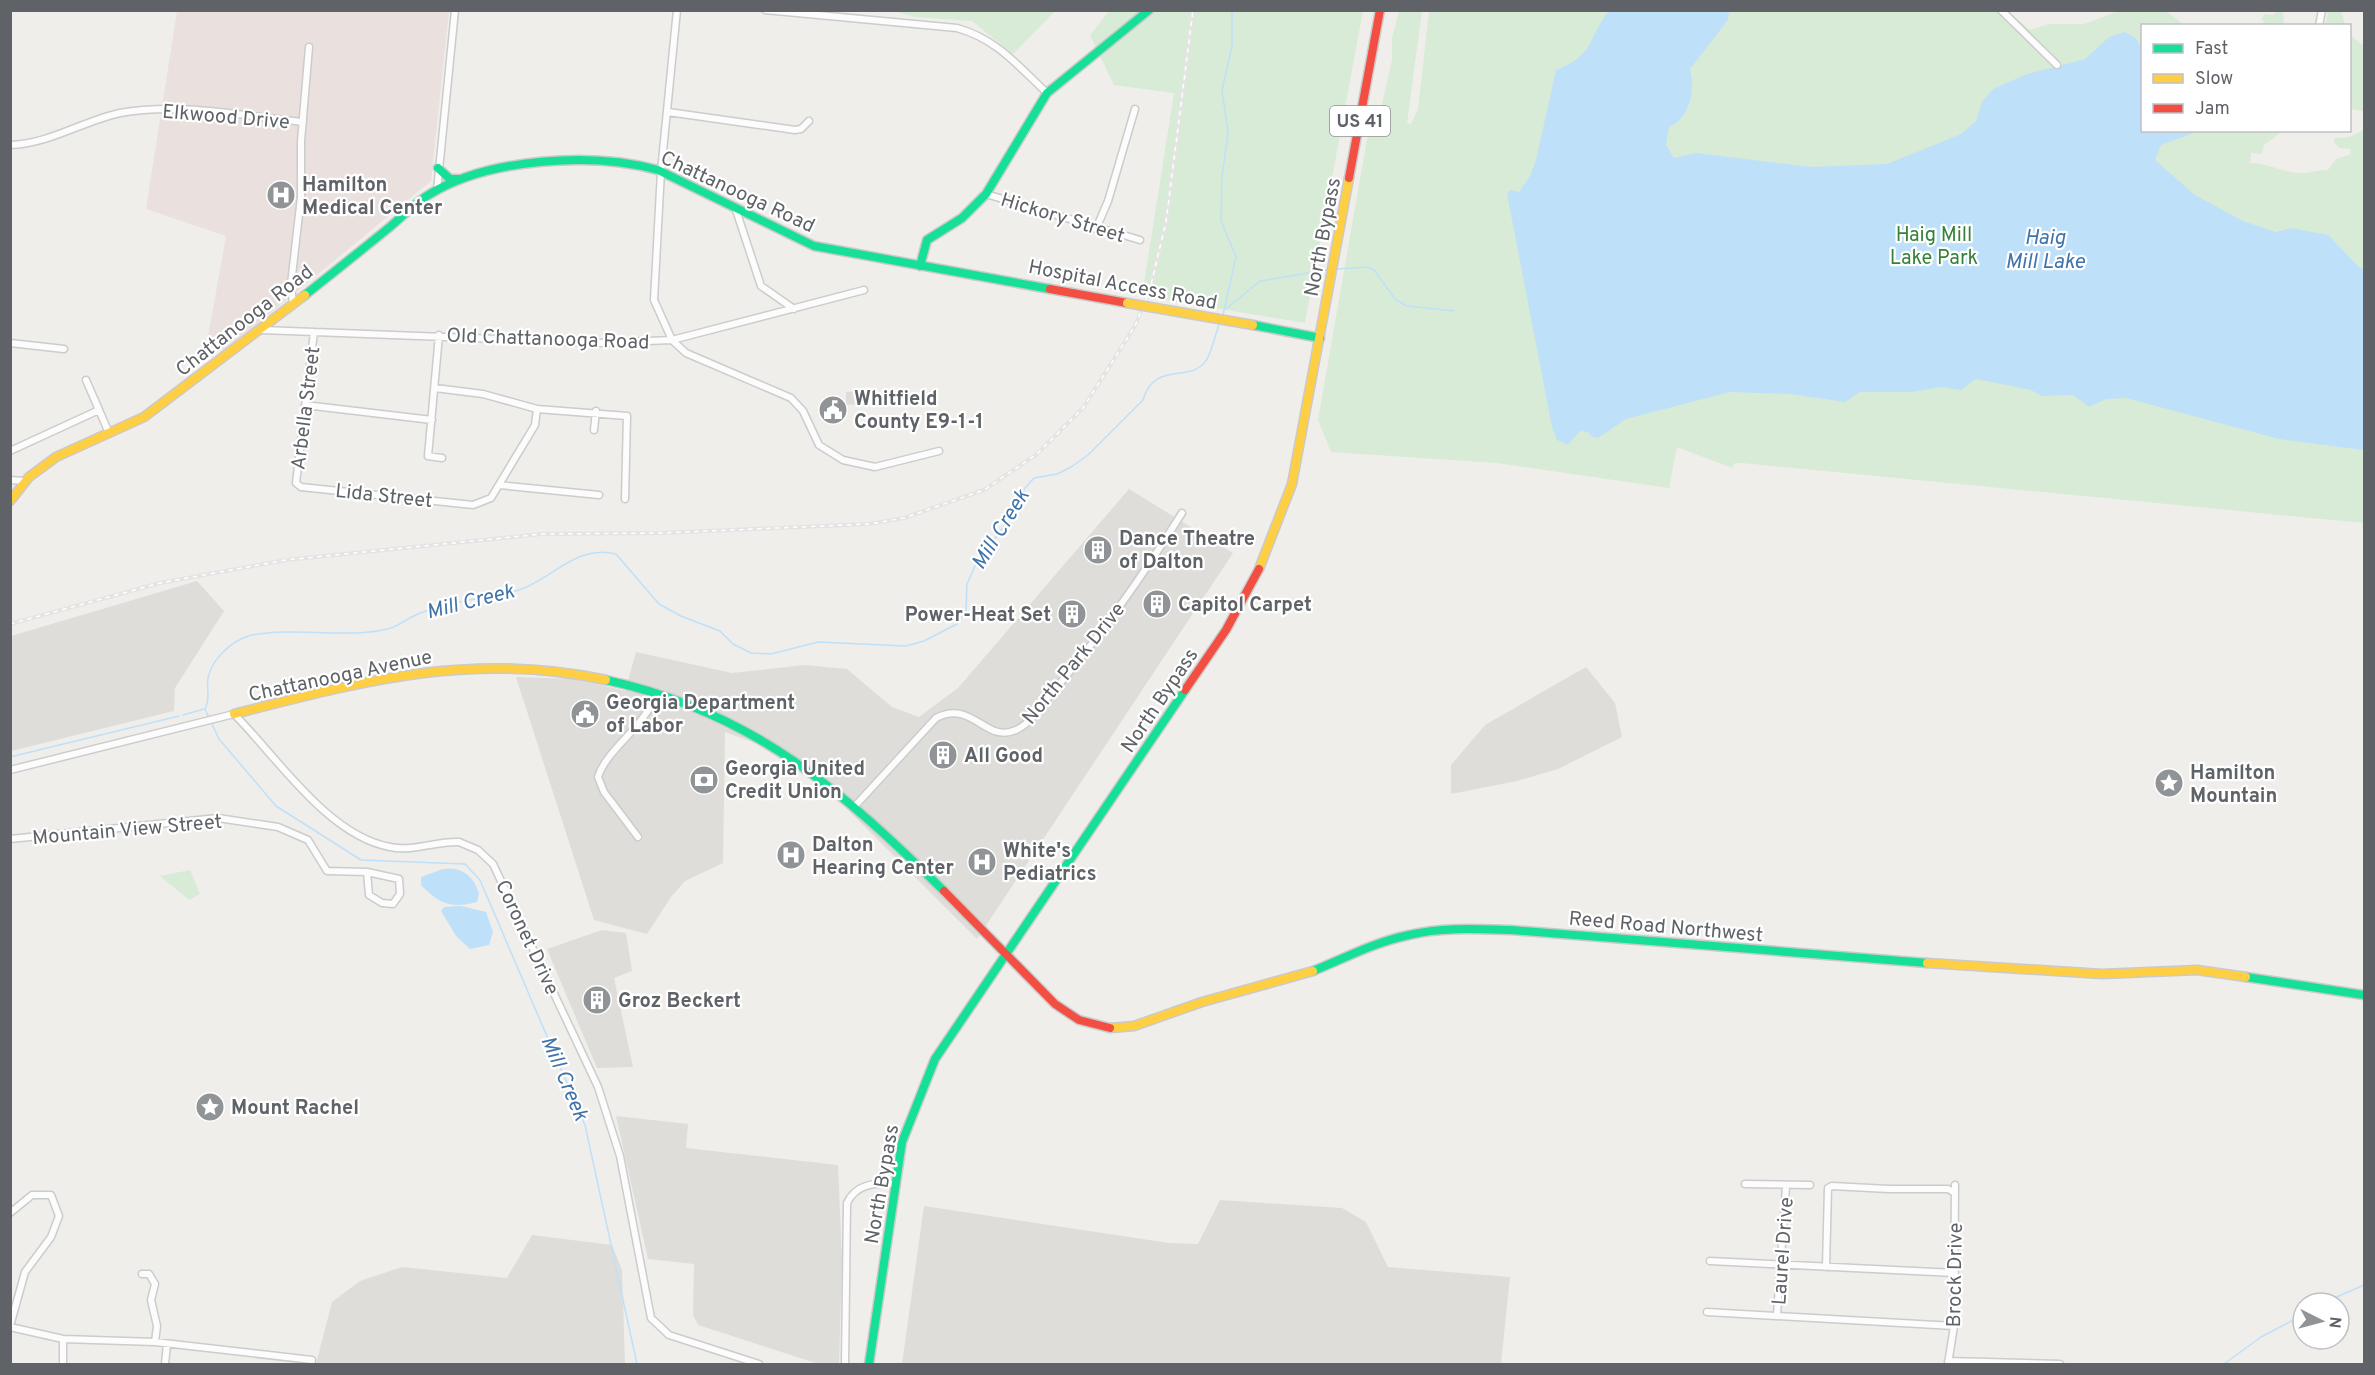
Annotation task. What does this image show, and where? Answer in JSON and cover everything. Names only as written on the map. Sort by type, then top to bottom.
[{"type":"main road","points":[[920,266],[927,240],[962,218],[986,194],[1047,93],[1149,10]]},
{"type":"main road","name":"North Bypass","points":[[869,1365],[894,1184],[909,1121],[935,1059],[1249,593],[1278,527],[1292,484],[1380,10]]},
{"type":"main road","name":"Chattanooga Road","points":[[10,501],[25,481],[56,457],[144,417],[262,330],[437,190],[465,179],[502,169],[580,160],[612,161],[661,171],[778,233],[814,246],[920,266]]},
{"type":"main road","points":[[438,168],[450,178],[465,179]]},
{"type":"main road","name":"Hospital Access Road","points":[[920,266],[1320,338]]},
{"type":"main road","name":"Chattanooga Avenue","points":[[234,714],[370,681],[455,668],[511,668],[574,673],[657,693],[755,735],[809,770],[855,806],[1006,954]]},
{"type":"main road","name":"Reed Road Northwest","points":[[1006,954],[1047,996],[1067,1011],[1086,1023],[1109,1028],[1129,1028],[1205,1001],[1299,977],[1388,940],[1422,932],[1471,929],[1511,930],[1889,961],[2102,974],[2197,970],[2364,995]]},
{"type":"street","points":[[437,190],[455,10]]},
{"type":"street","points":[[677,10],[661,171],[654,300],[672,340],[686,353],[791,398],[803,411],[819,445],[843,460],[875,467],[939,452]]},
{"type":"street","points":[[765,10],[957,28],[979,34],[997,46],[1047,93]]},
{"type":"street","points":[[2001,10],[2057,65]]},
{"type":"street","points":[[293,305],[291,284],[302,178],[303,122],[309,47]]},
{"type":"street","points":[[1096,229],[1108,201],[1135,109]]},
{"type":"street","name":"Elkwood Drive","points":[[10,144],[33,142],[119,113],[149,110],[185,110],[303,122]]},
{"type":"street","points":[[668,112],[795,130],[801,129],[809,121]]},
{"type":"street","name":"Hickory Street","points":[[986,194],[1096,229],[1140,240]]},
{"type":"street","points":[[736,210],[761,286],[794,309]]},
{"type":"street","name":"Old Chattanooga Road","points":[[262,330],[598,342],[672,340],[864,291]]},
{"type":"street","name":"Arbella Street","points":[[296,483],[314,332]]},
{"type":"street","points":[[439,335],[428,456],[442,458]]},
{"type":"street","points":[[10,343],[64,349]]},
{"type":"street","points":[[86,380],[109,433]]},
{"type":"street","points":[[435,388],[483,394],[537,409],[596,411],[627,416],[625,499]]},
{"type":"street","points":[[305,405],[432,420]]},
{"type":"street","points":[[537,409],[535,425],[499,485],[599,495]]},
{"type":"street","points":[[10,451],[99,410]]},
{"type":"street","points":[[594,430],[596,411]]},
{"type":"street","points":[[10,480],[25,481]]},
{"type":"street","name":"Lida Street","points":[[296,483],[301,487],[473,505],[492,498],[499,485]]},
{"type":"street","name":"North Park Drive","points":[[855,806],[936,718],[942,715],[964,713],[989,729],[1003,732],[1011,732],[1024,726],[1106,626],[1182,513]]},
{"type":"street","points":[[638,837],[604,792],[598,777],[605,763],[643,721],[657,693]]},
{"type":"street","points":[[10,770],[234,714]]},
{"type":"street","name":"Coronet Drive","points":[[234,714],[331,817],[361,838],[392,848],[459,842],[469,844],[486,855],[508,892],[609,1114],[620,1156],[651,1318],[669,1335],[759,1365]]},
{"type":"street","name":"Mountain View Street","points":[[10,839],[218,818],[278,827],[308,840],[327,871],[367,872],[399,879],[400,894],[393,904],[382,903],[369,896],[367,872]]},
{"type":"street","points":[[844,1365],[847,1203],[855,1191],[861,1187],[879,1183],[894,1184]]},
{"type":"street","points":[[1745,1184],[1810,1185]]},
{"type":"street","name":"Laurel Drive","points":[[1777,1315],[1786,1186]]},
{"type":"street","name":"Brock Drive","points":[[1826,1267],[1828,1188],[1832,1186],[1888,1190],[1955,1189],[1954,1326],[1948,1363]]},
{"type":"street","points":[[10,1213],[32,1195],[51,1195],[60,1216],[51,1238],[26,1272],[10,1327],[63,1339],[155,1342],[312,1362]]},
{"type":"street","points":[[1710,1260],[1955,1273]]},
{"type":"street","points":[[142,1274],[149,1274],[155,1284],[151,1300],[157,1326],[155,1342]]},
{"type":"street","points":[[1707,1312],[1954,1326]]},
{"type":"street","points":[[63,1339],[63,1365]]},
{"type":"street","points":[[165,1365],[167,1344]]},
{"type":"street","points":[[1948,1363],[2060,1365]]},
{"type":"shaded area","name":"Hamilton Medical Center","points":[[177,11],[449,11],[431,181],[221,354],[208,337],[226,236],[146,209]]},
{"type":"shaded area","points":[[867,391],[867,404],[846,405],[846,392]]},
{"type":"shaded area","points":[[1129,489],[1233,553],[977,939],[831,793],[758,744],[725,732],[723,863],[685,881],[671,897],[647,934],[594,920],[516,677],[576,679],[625,691],[636,652],[732,673],[804,665],[847,669],[892,707],[919,717],[958,688]]},
{"type":"shaded area","points":[[197,581],[224,611],[175,688],[174,711],[11,751],[11,636]]},
{"type":"shaded area","points":[[1586,667],[1615,703],[1622,737],[1558,769],[1517,781],[1451,794],[1451,765],[1485,725]]},
{"type":"shaded area","points":[[602,930],[626,933],[632,971],[614,978],[633,1067],[597,1068],[547,949]]},
{"type":"shaded area","points":[[616,1116],[688,1124],[686,1148],[838,1165],[842,1260],[839,1364],[819,1364],[698,1325],[693,1315],[694,1264],[648,1259]]},
{"type":"shaded area","points":[[1220,1200],[1342,1208],[1366,1222],[1388,1267],[1510,1277],[1501,1364],[902,1364],[924,1206],[1169,1243],[1198,1244]]},
{"type":"shaded area","points":[[532,1235],[612,1245],[622,1270],[625,1364],[316,1364],[332,1302],[360,1281],[402,1267],[507,1278]]},
{"type":"green space","name":"Haig Mill Lake Park","points":[[2007,10],[2030,30],[2049,24],[2084,24],[2119,11],[2165,10],[2183,24],[2141,24],[2141,132],[2282,132],[2264,145],[2262,154],[2251,153],[2250,163],[2300,173],[2328,170],[2336,159],[2351,154],[2350,149],[2339,148],[2334,138],[2349,137],[2364,130],[2364,523],[1742,463],[1735,463],[1732,468],[1677,447],[1669,488],[1497,463],[1331,452],[1318,420],[1370,122],[1378,122],[1392,60],[1392,38],[1399,11],[1422,11],[1407,123],[1411,124],[1418,109],[1429,11]]},
{"type":"green space","points":[[894,11],[1055,11],[1013,54],[972,21],[915,17]]},
{"type":"green space","points":[[1109,11],[1363,11],[1305,323],[1142,296],[1174,93],[1114,85],[1090,35]]},
{"type":"green space","points":[[2278,11],[2283,13],[2284,24],[2262,24],[2265,21],[2261,20],[2264,14],[2273,15]]},
{"type":"green space","points":[[2328,11],[2341,11],[2345,24],[2326,24]]},
{"type":"green space","points":[[2351,36],[2364,46],[2364,111],[2351,109]]},
{"type":"green space","points":[[190,870],[200,894],[189,900],[160,876]]},
{"type":"water","name":"Haig Mill Lake","points":[[1609,11],[1729,11],[1728,20],[1690,69],[1692,85],[1690,102],[1682,117],[1669,127],[1666,145],[1674,158],[1696,153],[1812,167],[1887,164],[1961,134],[1976,121],[1982,102],[1993,89],[2027,74],[2085,59],[2109,37],[2124,32],[2135,37],[2141,46],[2141,132],[2193,132],[2161,145],[2155,160],[2195,195],[2243,221],[2276,232],[2291,228],[2328,235],[2360,268],[2364,269],[2364,450],[2279,439],[2126,398],[2106,399],[2089,407],[2073,395],[2042,396],[2031,390],[1976,379],[1961,390],[1940,387],[1912,392],[1860,392],[1845,402],[1790,394],[1730,392],[1626,419],[1598,438],[1591,436],[1588,432],[1580,431],[1568,445],[1557,440],[1552,427],[1507,194],[1510,190],[1519,192],[1530,176],[1536,160],[1556,70],[1585,52]]},
{"type":"water","points":[[443,869],[455,869],[466,873],[479,893],[477,902],[460,905],[446,903],[434,897],[421,885],[421,877]]},
{"type":"water","points":[[461,906],[486,912],[493,932],[489,945],[470,949],[456,936],[441,911],[444,907]]},
{"type":"waterway","name":"Mill Creek","points":[[1223,315],[1236,257],[1221,221],[1222,177],[1228,132],[1222,90],[1232,46],[1232,10]]},
{"type":"waterway","points":[[1337,269],[1368,267],[1374,270],[1396,300],[1407,306],[1454,311]]},
{"type":"waterway","points":[[1226,309],[1260,281],[1327,270]]},
{"type":"waterway","name":"Mill Creek","points":[[209,718],[205,709],[212,666],[229,647],[239,640],[252,635],[269,633],[351,633],[387,629],[430,610],[522,589],[578,557],[590,553],[616,554],[659,604],[681,616],[720,631],[733,644],[751,653],[771,654],[818,642],[906,646],[924,641],[957,624],[966,611],[967,584],[975,566],[1004,526],[1025,488],[1034,478],[1057,474],[1088,455],[1143,400],[1156,380],[1200,367],[1209,355],[1220,322]]},
{"type":"waterway","points":[[183,715],[204,709]]},
{"type":"waterway","points":[[10,757],[179,716]]},
{"type":"waterway","name":"Mill Creek","points":[[211,722],[219,739],[276,806],[361,860],[465,864],[480,880],[585,1125],[637,1364]]},
{"type":"waterway","points":[[2350,1291],[2364,1285]]},
{"type":"waterway","points":[[2224,1364],[2261,1337],[2291,1321]]},
{"type":"railway","points":[[10,624],[160,583],[286,560],[542,534],[662,533],[869,524],[904,518],[984,490],[1037,454],[1083,408],[1135,326],[1150,289],[1166,222],[1193,10]]},
{"type":"traffic: fast","points":[[920,266],[927,240],[962,218],[986,194],[1047,93],[1149,10]]},
{"type":"traffic: fast","points":[[305,295],[430,194],[454,182],[481,173],[511,166],[573,160],[632,164],[658,170],[814,246],[1050,289]]},
{"type":"traffic: fast","points":[[438,168],[450,179],[461,179]]},
{"type":"traffic: fast","points":[[1253,325],[1320,338]]},
{"type":"traffic: fast","points":[[606,680],[658,694],[706,712],[750,734],[791,759],[868,819],[944,891]]},
{"type":"traffic: fast","points":[[869,1364],[902,1142],[935,1059],[1185,690]]},
{"type":"traffic: fast","points":[[1313,971],[1396,938],[1421,932],[1460,929],[1511,930],[1927,963]]},
{"type":"traffic: fast","points":[[2246,977],[2364,995]]},
{"type":"traffic: slow","points":[[1259,569],[1292,484],[1349,178]]},
{"type":"traffic: slow","points":[[10,501],[29,477],[56,457],[144,417],[305,295]]},
{"type":"traffic: slow","points":[[1127,303],[1253,325]]},
{"type":"traffic: slow","points":[[234,714],[373,681],[463,669],[509,668],[557,672],[606,680]]},
{"type":"traffic: slow","points":[[1927,963],[2102,974],[2197,970],[2246,977]]},
{"type":"traffic: slow","points":[[1110,1028],[1134,1026],[1202,1002],[1313,971]]},
{"type":"traffic: jam","points":[[1349,178],[1380,10]]},
{"type":"traffic: jam","points":[[1050,289],[1127,303]]},
{"type":"traffic: jam","points":[[1185,690],[1226,630],[1259,569]]},
{"type":"traffic: jam","points":[[944,891],[1055,1004],[1079,1020],[1110,1028]]},
{"type":"place","name":"Hamilton Medical Center","points":[[281,195]]},
{"type":"place","name":"Whitfield County E9-1-1","points":[[833,410]]},
{"type":"place","name":"Dance Theatre of Dalton","points":[[1098,550]]},
{"type":"place","name":"Capitol Carpet","points":[[1157,604]]},
{"type":"place","name":"Power-Heat Set","points":[[1072,614]]},
{"type":"place","name":"Georgia Department of Labor","points":[[585,714]]},
{"type":"place","name":"All Good","points":[[943,755]]},
{"type":"place","name":"Georgia United Credit Union","points":[[704,780]]},
{"type":"place","name":"Hamilton Mountain","points":[[2169,783]]},
{"type":"place","name":"Dalton Hearing Center","points":[[791,855]]},
{"type":"place","name":"White's Pediatrics","points":[[982,862]]},
{"type":"place","name":"Groz Beckert","points":[[597,1000]]},
{"type":"place","name":"Mount Rachel","points":[[210,1107]]}]
